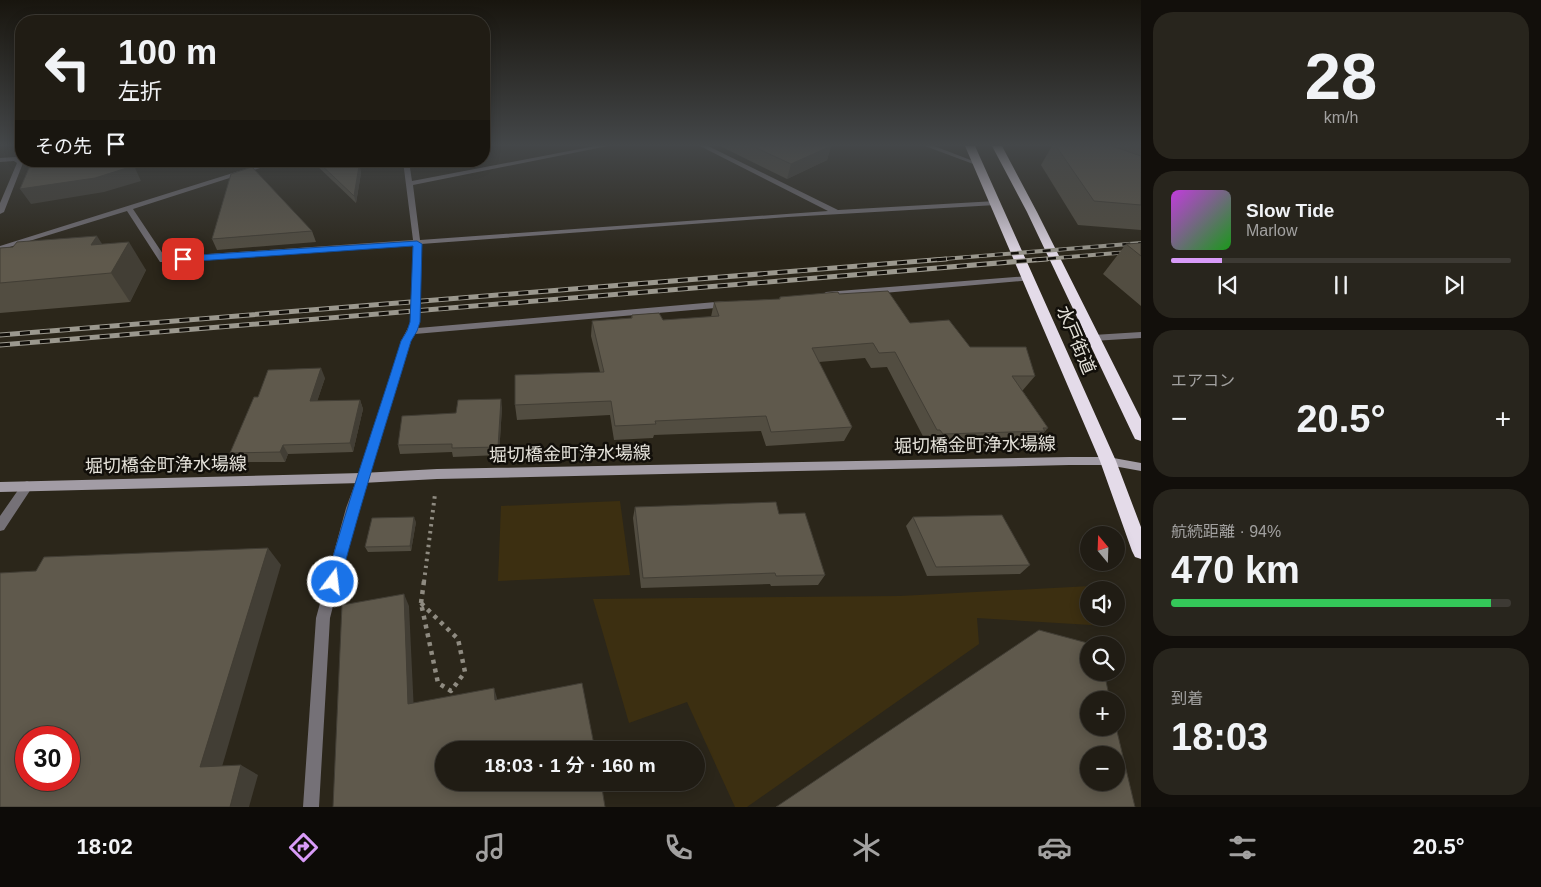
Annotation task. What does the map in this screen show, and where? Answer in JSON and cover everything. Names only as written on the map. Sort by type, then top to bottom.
[{"type":"highway","name":"水戸街道","points":[[987,184],[1108,461],[1141,551]]},
{"type":"highway","name":"水戸街道","points":[[1017,184],[1141,435]]},
{"type":"street","points":[[0,211],[11,184]]},
{"type":"street","points":[[0,248],[207,184]]},
{"type":"street","points":[[311,807],[323,618],[362,478],[373,449],[406,341],[415,322],[417,244],[409,184]]},
{"type":"street","points":[[779,184],[836,212]]},
{"type":"street","points":[[129,208],[163,260],[417,244],[836,212],[996,203]]},
{"type":"street","points":[[819,296],[1029,278]]},
{"type":"street","points":[[412,331],[740,303]]},
{"type":"street","points":[[1093,338],[1141,335]]},
{"type":"street","name":"堀切橋金町浄水場線","points":[[0,487],[362,478],[437,474],[1108,461],[1141,467]]},
{"type":"street","points":[[0,526],[26,486]]},
{"type":"path","points":[[421,603],[458,639],[465,672],[451,691],[438,684],[421,603],[437,474]]},
{"type":"shaded area","points":[[620,501],[630,575],[498,581],[501,506]]},
{"type":"shaded area","points":[[1080,587],[1080,624],[977,618],[979,644],[747,807],[735,807],[687,702],[629,723],[593,599],[900,596]]},
{"type":"building","points":[[22,184],[56,184],[20,189]]},
{"type":"building","points":[[228,184],[268,184],[312,231],[212,239]]},
{"type":"building","points":[[341,184],[356,184],[354,196]]},
{"type":"building","points":[[1082,184],[1141,184],[1141,205],[1094,201]]},
{"type":"building","points":[[97,236],[91,245],[129,242],[111,273],[0,283],[0,248],[13,247],[17,242]]},
{"type":"building","points":[[1141,243],[1141,256],[1126,244]]},
{"type":"building","points":[[888,291],[910,323],[949,320],[970,347],[1026,347],[1035,376],[1012,376],[1048,428],[1043,428],[1045,431],[943,434],[940,430],[937,430],[895,352],[879,353],[873,343],[812,348],[852,427],[771,432],[766,416],[655,421],[656,424],[615,426],[611,401],[515,405],[515,375],[604,372],[592,321],[632,318],[632,315],[659,313],[663,320],[719,316],[714,302],[780,299],[780,297],[838,292],[839,294]]},
{"type":"building","points":[[321,368],[310,401],[360,400],[350,443],[283,445],[280,452],[230,453],[254,397],[258,397],[268,370]]},
{"type":"building","points":[[501,399],[498,447],[452,448],[452,444],[398,445],[402,416],[456,413],[458,400]]},
{"type":"building","points":[[776,502],[779,514],[805,513],[825,575],[776,576],[775,573],[643,578],[635,507]]},
{"type":"building","points":[[1002,515],[1030,565],[936,567],[913,517]]},
{"type":"building","points":[[414,517],[410,546],[365,547],[372,518]]},
{"type":"building","points":[[268,548],[200,767],[241,765],[230,807],[0,807],[0,573],[36,571],[44,557]]},
{"type":"building","points":[[404,594],[408,704],[494,688],[495,700],[582,683],[593,741],[435,741],[435,791],[602,791],[605,807],[333,807],[342,605]]},
{"type":"building","points":[[1039,630],[1080,641],[1080,681],[1106,681],[1108,691],[1080,691],[1080,736],[1118,736],[1121,746],[1080,746],[1080,791],[1125,791],[1125,765],[1135,807],[776,807]]},
{"type":"railway","points":[[931,260],[1141,243]]},
{"type":"railway","points":[[1032,260],[1141,251]]},
{"type":"railway","points":[[0,335],[946,259]]},
{"type":"railway","points":[[0,345],[1047,259]]},
{"type":"route","points":[[183,259],[417,244],[415,322],[406,341],[373,449],[352,508],[333,582]]}]
